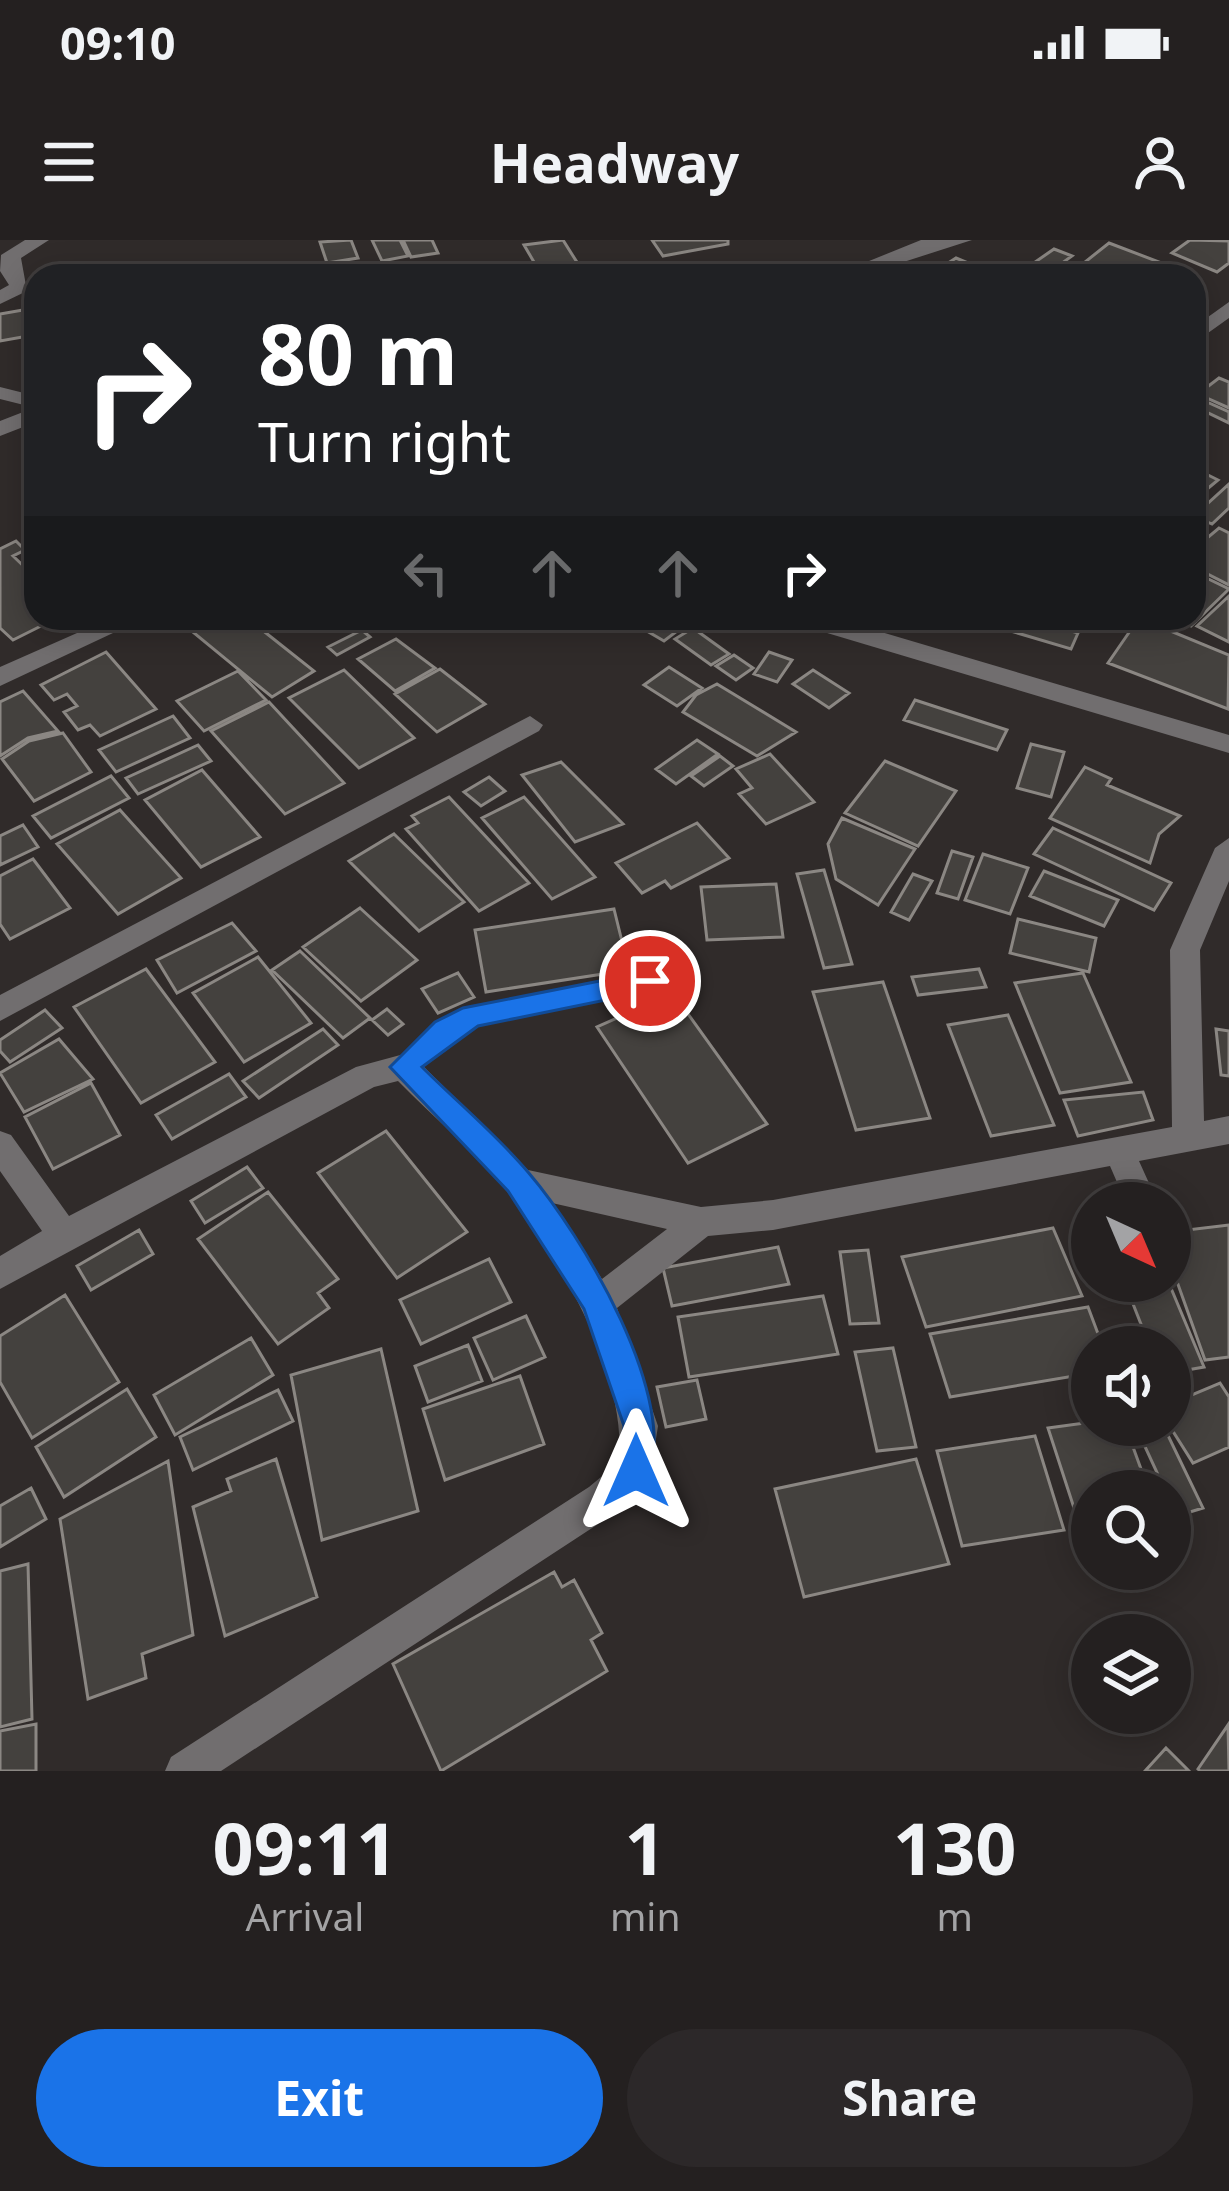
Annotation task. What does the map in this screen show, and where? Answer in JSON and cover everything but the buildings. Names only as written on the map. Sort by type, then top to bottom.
[{"type":"street","points":[[0,298],[20,287],[10,271],[11,255],[39,240]]},
{"type":"street","points":[[873,264],[930,242],[962,240]]},
{"type":"street","points":[[0,677],[106,630]]},
{"type":"street","points":[[876,630],[1229,744]]},
{"type":"street","points":[[0,1010],[530,725]]},
{"type":"street","points":[[1188,1136],[1185,950],[1229,848]]},
{"type":"street","points":[[0,1274],[64,1235],[367,1076],[404,1067],[519,1182],[598,1302],[640,1426],[636,1471],[602,1500],[185,1771]]},
{"type":"street","points":[[519,1182],[701,1222],[773,1215],[1229,1130]]},
{"type":"street","points":[[0,1145],[64,1235]]},
{"type":"street","points":[[1120,1153],[1133,1182]]},
{"type":"street","points":[[598,1302],[701,1222]]},
{"type":"lane","points":[[404,1067],[445,1030],[472,1016],[650,981]]},
{"type":"route","points":[[636,1471],[640,1426],[598,1302],[519,1182],[404,1067],[445,1030],[472,1016],[650,981]]}]
